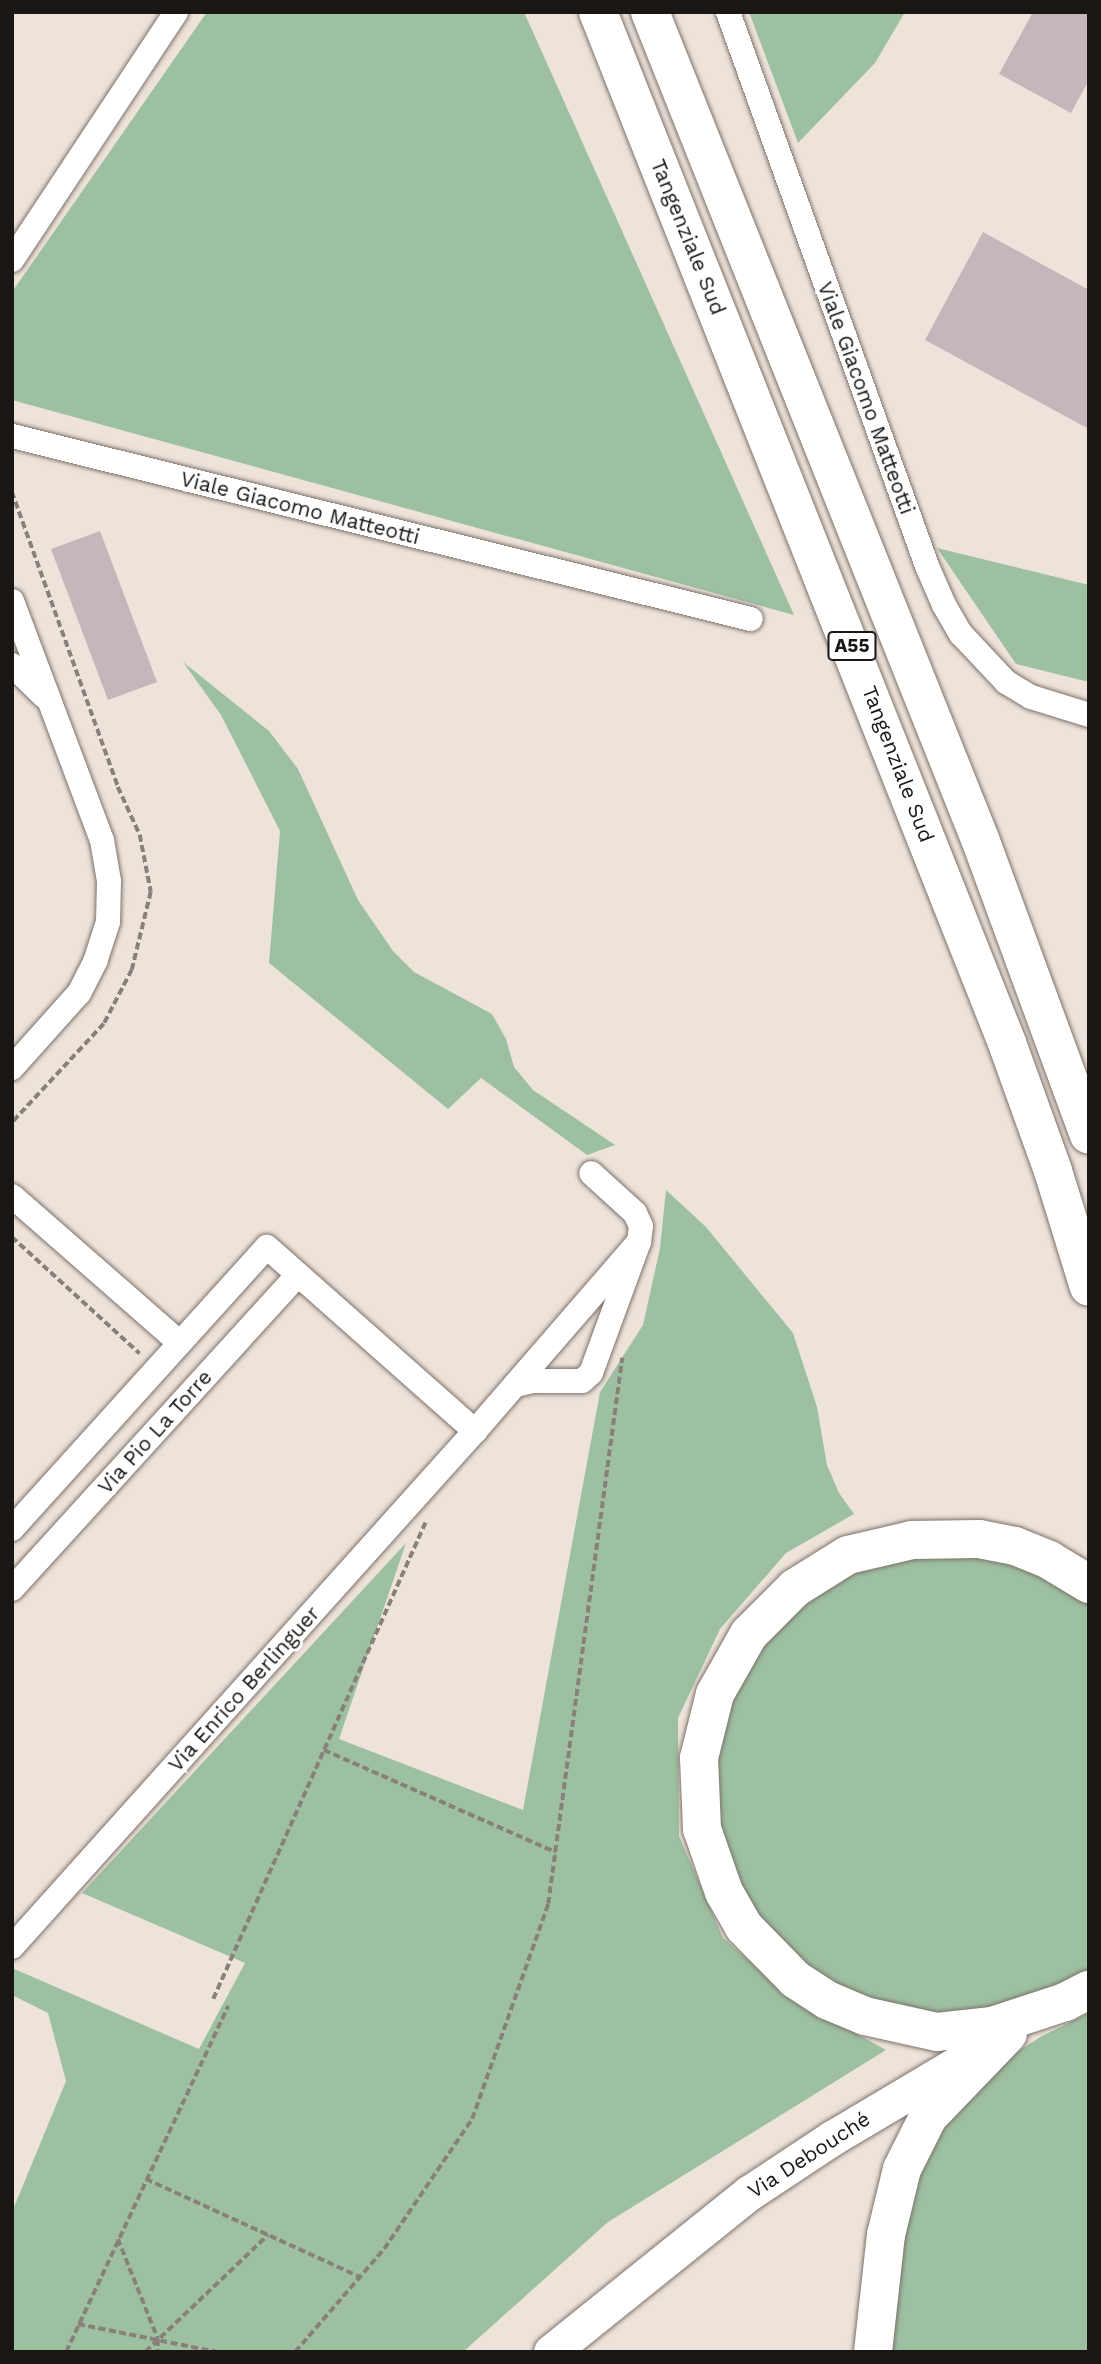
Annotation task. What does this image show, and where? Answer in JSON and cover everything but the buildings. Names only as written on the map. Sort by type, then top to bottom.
[{"type":"highway","name":"Tangenziale Sud","points":[[598,12],[1007,1043],[1053,1171],[1089,1287]]},
{"type":"highway","name":"A55","points":[[650,12],[980,839],[1089,1135]]},
{"type":"highway","points":[[980,839],[1056,973],[1089,1064]]},
{"type":"highway","points":[[1077,1996],[992,2026],[937,2032],[865,2016],[827,2000],[795,1979],[744,1927],[724,1892],[711,1862],[702,1829],[699,1758],[715,1694],[730,1663],[749,1634],[795,1588],[848,1555],[912,1540],[979,1539],[1015,1546],[1049,1560],[1089,1584]]},
{"type":"highway","points":[[873,2352],[886,2235],[902,2169],[928,2117],[1008,2034]]},
{"type":"main road","name":"Via Debouché","points":[[551,2352],[749,2193],[832,2138],[1077,1996]]},
{"type":"street","points":[[12,260],[176,12]]},
{"type":"street","name":"Viale Giacomo Matteotti","points":[[728,12],[926,566],[944,605],[961,634],[1006,682],[1031,697],[1089,715]]},
{"type":"street","name":"Viale Giacomo Matteotti","points":[[12,436],[751,619]]},
{"type":"street","points":[[12,601],[102,840],[109,881],[108,922],[96,960],[79,993],[12,1068]]},
{"type":"street","points":[[12,665],[51,703]]},
{"type":"street","points":[[515,1385],[533,1381],[582,1381],[591,1373],[639,1242],[641,1226],[635,1213],[591,1173]]},
{"type":"street","name":"Via Pio La Torre","points":[[12,1196],[180,1343]]},
{"type":"street","name":"Via Enrico Berlinguer","points":[[12,1947],[475,1431],[639,1242]]},
{"type":"street","name":"Via Pio La Torre","points":[[12,1529],[267,1247],[298,1275],[12,1589]]},
{"type":"street","points":[[298,1275],[475,1431]]},
{"type":"street","points":[[577,1313],[596,1312],[603,1318],[606,1332]]},
{"type":"path","points":[[12,1237],[157,1369]]},
{"type":"path","points":[[295,2352],[384,2249],[472,2119],[548,1904],[622,1357]]},
{"type":"path","points":[[213,1999],[433,1504],[424,1488]]},
{"type":"path","points":[[324,1750],[555,1852]]},
{"type":"path","points":[[66,2352],[228,2006]]},
{"type":"path","points":[[146,2179],[360,2277]]},
{"type":"path","points":[[145,2352],[268,2235]]},
{"type":"path","points":[[118,2239],[158,2339],[158,2352]]},
{"type":"path","points":[[78,2324],[217,2352]]},
{"type":"green space","points":[[207,12],[524,12],[794,615],[12,400],[12,292]]},
{"type":"green space","points":[[749,12],[905,12],[875,63],[798,143]]},
{"type":"green space","points":[[937,548],[1089,585],[1089,682],[1016,664]]},
{"type":"green space","points":[[183,662],[269,731],[298,769],[358,900],[393,951],[414,972],[492,1014],[506,1039],[514,1067],[533,1090],[615,1145],[587,1155],[481,1078],[448,1109],[269,963],[280,831],[221,715]]},
{"type":"green space","points":[[666,1190],[706,1227],[793,1333],[817,1407],[827,1465],[839,1493],[854,1514],[786,1553],[720,1629],[678,1718],[679,1836],[723,1938],[789,1996],[886,2050],[608,2222],[463,2352],[12,2352],[12,2212],[66,2081],[48,2013],[12,1995],[12,1968],[199,2049],[245,1963],[82,1893],[406,1543],[339,1739],[523,1810],[600,1392],[643,1325],[660,1248]]},
{"type":"green space","points":[[952,1551],[1039,1570],[1089,1603],[1089,1970],[1041,1995],[989,2014],[928,2015],[874,2005],[827,1982],[787,1952],[755,1915],[731,1867],[718,1821],[718,1748],[728,1704],[745,1668],[799,1605],[835,1578],[877,1562]]},
{"type":"green space","points":[[1089,2013],[1089,2352],[888,2352],[907,2201],[929,2136],[1001,2062],[1042,2036]]}]
